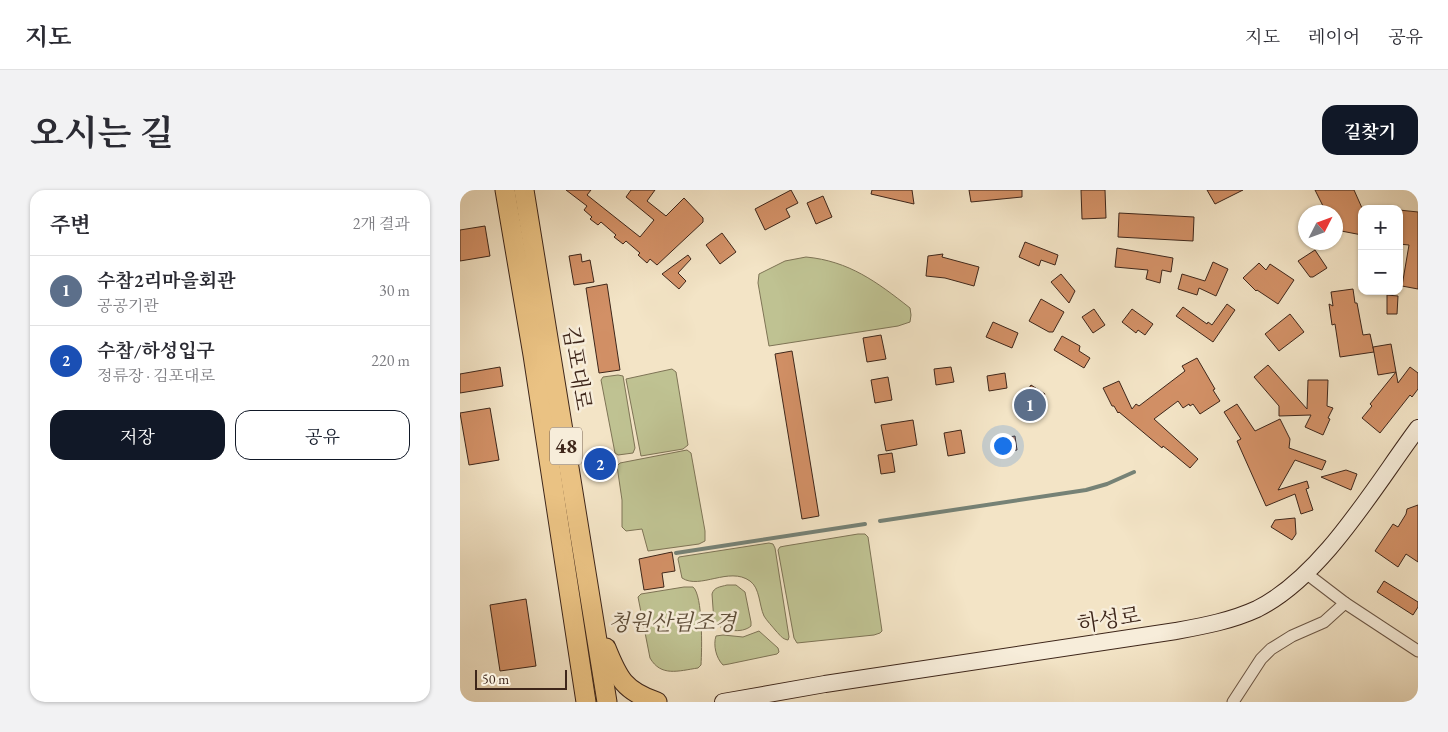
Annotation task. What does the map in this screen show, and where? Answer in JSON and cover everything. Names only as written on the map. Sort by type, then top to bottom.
[{"type":"main road","name":"김포대로","points":[[505,190],[533,355],[586,702]]},
{"type":"main road","name":"김포대로","points":[[524,190],[607,702]]},
{"type":"main road","points":[[594,620],[616,671],[625,685],[657,702]]},
{"type":"street","name":"하성로","points":[[724,702],[835,683],[1176,631],[1214,624],[1239,616],[1270,602],[1307,572],[1361,507],[1418,428]]},
{"type":"street","name":"하성로","points":[[775,702],[1180,638],[1211,632],[1242,622],[1263,613],[1287,598],[1311,577],[1348,535],[1418,439]]},
{"type":"street","points":[[1311,577],[1345,603],[1418,651]]},
{"type":"street","points":[[1233,702],[1261,659],[1271,649],[1292,636],[1324,622],[1345,603]]},
{"type":"green space","points":[[806,257],[836,263],[874,281],[910,308],[910,322],[898,326],[769,346],[758,283],[759,274],[785,261]]},
{"type":"green space","points":[[672,369],[676,372],[688,445],[683,449],[641,456],[626,379]]},
{"type":"green space","points":[[623,376],[635,448],[633,453],[618,455],[615,453],[601,380],[603,377]]},
{"type":"green space","points":[[687,450],[691,453],[705,531],[705,541],[699,544],[648,551],[642,529],[626,531],[622,527],[622,500],[617,466],[620,463]]},
{"type":"green space","points":[[865,534],[868,537],[882,631],[874,635],[797,643],[794,638],[778,550],[780,547],[785,546]]},
{"type":"green space","name":"청원산림조경","points":[[769,543],[773,544],[775,548],[788,640],[781,637],[764,616],[758,592],[750,581],[742,577],[733,576],[689,581],[682,578],[678,559],[679,557]]},
{"type":"green space","name":"청원산림조경","points":[[727,585],[736,585],[745,592],[751,626],[743,630],[737,631],[722,628],[714,622],[712,594],[716,589]]},
{"type":"green space","name":"청원산림조경","points":[[693,587],[699,600],[702,648],[701,665],[698,668],[684,670],[665,670],[654,664],[650,658],[638,597],[641,594]]},
{"type":"green space","name":"청원산림조경","points":[[759,631],[778,648],[779,652],[777,654],[723,665],[716,651],[716,636],[743,637]]},
{"type":"building","points":[[566,190],[591,190],[587,195],[640,237],[654,220],[626,197],[631,190],[655,190],[647,201],[666,216],[684,198],[703,218],[703,222],[657,265],[650,259],[647,263],[638,255],[640,253],[626,241],[623,244],[601,222],[598,225],[590,219],[592,217],[584,210],[587,206]]},
{"type":"building","points":[[791,190],[798,203],[786,209],[790,217],[765,230],[755,209]]},
{"type":"building","points":[[872,190],[912,190],[914,204],[871,194]]},
{"type":"building","points":[[969,190],[1022,190],[1022,197],[971,202]]},
{"type":"building","points":[[1081,190],[1105,190],[1106,218],[1082,219]]},
{"type":"building","points":[[1207,190],[1243,190],[1215,204]]},
{"type":"building","points":[[1315,190],[1354,190],[1361,205],[1358,205],[1358,234],[1343,231],[1343,205],[1322,205]]},
{"type":"building","points":[[823,196],[832,217],[816,224],[807,203]]},
{"type":"building","points":[[1403,210],[1418,212],[1418,289],[1403,286],[1409,245],[1403,244]]},
{"type":"building","points":[[1119,213],[1194,217],[1193,241],[1118,237]]},
{"type":"building","points":[[485,226],[490,256],[460,261],[460,230]]},
{"type":"building","points":[[722,233],[736,252],[720,264],[706,245]]},
{"type":"building","points":[[1025,242],[1058,255],[1055,265],[1041,260],[1039,266],[1019,257]]},
{"type":"building","points":[[1117,248],[1173,258],[1171,272],[1162,270],[1160,283],[1146,279],[1148,270],[1115,267]]},
{"type":"building","points":[[1315,250],[1327,268],[1310,277],[1298,261]]},
{"type":"building","points":[[581,254],[582,262],[590,260],[594,282],[574,285],[569,256]]},
{"type":"building","points":[[943,254],[942,257],[979,267],[974,286],[945,278],[926,276],[928,256]]},
{"type":"building","points":[[688,255],[691,259],[678,273],[686,281],[679,289],[662,274]]},
{"type":"building","points":[[1213,262],[1228,269],[1216,296],[1199,288],[1197,295],[1178,289],[1182,274],[1205,281]]},
{"type":"building","points":[[1259,263],[1266,270],[1270,264],[1294,280],[1278,304],[1256,291],[1243,278]]},
{"type":"building","points":[[1061,274],[1075,291],[1069,303],[1051,282]]},
{"type":"building","points":[[607,284],[620,370],[599,373],[586,288]]},
{"type":"building","points":[[1353,289],[1363,335],[1370,334],[1374,352],[1340,357],[1335,324],[1332,325],[1329,304],[1333,306],[1331,292]]},
{"type":"building","points":[[1387,295],[1398,296],[1397,314],[1387,314]]},
{"type":"building","points":[[1041,299],[1064,312],[1053,332],[1049,332],[1029,321]]},
{"type":"building","points":[[1227,304],[1235,310],[1213,342],[1176,316],[1183,307],[1207,324],[1208,322],[1212,325]]},
{"type":"building","points":[[1094,309],[1105,325],[1093,333],[1082,317]]},
{"type":"building","points":[[1132,309],[1153,324],[1145,335],[1138,330],[1136,333],[1122,322]]},
{"type":"building","points":[[1290,314],[1304,332],[1279,351],[1265,334]]},
{"type":"building","points":[[993,322],[1018,333],[1012,348],[986,337]]},
{"type":"building","points":[[881,335],[886,359],[867,362],[863,338]]},
{"type":"building","points":[[1062,336],[1080,346],[1079,351],[1090,358],[1084,368],[1054,350]]},
{"type":"building","points":[[1391,344],[1396,372],[1378,375],[1373,347]]},
{"type":"building","points":[[792,351],[819,516],[802,519],[775,354]]},
{"type":"building","points":[[1197,358],[1220,401],[1200,414],[1193,404],[1183,408],[1178,401],[1154,419],[1198,459],[1190,468],[1118,413],[1114,406],[1112,406],[1103,388],[1119,381],[1132,409],[1136,404],[1139,406],[1185,371],[1182,366]]},
{"type":"building","points":[[1268,365],[1307,409],[1308,380],[1328,380],[1327,406],[1333,408],[1323,435],[1305,427],[1311,415],[1279,416],[1279,406],[1254,377]]},
{"type":"building","points":[[500,367],[503,386],[460,393],[460,374]]},
{"type":"building","points":[[951,367],[954,382],[936,385],[934,369]]},
{"type":"building","points":[[1410,367],[1418,373],[1418,389],[1412,397],[1410,395],[1380,433],[1362,418],[1372,406],[1370,404],[1396,372],[1398,383]]},
{"type":"building","points":[[1005,373],[1007,388],[989,391],[987,376]]},
{"type":"building","points":[[888,377],[892,400],[875,403],[871,380]]},
{"type":"building","points":[[1031,385],[1045,394],[1030,418],[1018,411],[1026,399],[1023,397]]},
{"type":"building","points":[[1237,404],[1255,431],[1280,419],[1290,439],[1289,448],[1326,461],[1322,470],[1295,460],[1278,490],[1307,481],[1309,488],[1306,489],[1313,510],[1301,514],[1295,494],[1266,506],[1237,441],[1241,439],[1224,412]]},
{"type":"building","points":[[490,408],[499,460],[469,465],[460,413]]},
{"type":"building","points":[[913,420],[917,445],[886,451],[881,425]]},
{"type":"building","points":[[961,430],[965,453],[948,456],[944,433]]},
{"type":"building","points":[[1015,436],[1017,450],[999,453],[997,439]]},
{"type":"building","points":[[892,453],[895,472],[881,474],[878,455]]},
{"type":"building","points":[[1346,470],[1357,474],[1351,490],[1321,477]]},
{"type":"building","points":[[1418,505],[1418,562],[1406,554],[1398,567],[1375,551],[1393,524],[1398,527],[1407,509]]},
{"type":"building","points":[[1295,518],[1296,534],[1292,540],[1271,527],[1275,520]]},
{"type":"building","points":[[672,552],[675,571],[662,573],[664,587],[644,590],[639,559]]},
{"type":"building","points":[[1384,581],[1418,602],[1418,607],[1413,615],[1377,592]]},
{"type":"building","points":[[526,599],[536,666],[500,671],[490,605]]},
{"type":"waterway","points":[[880,521],[1086,490],[1107,484],[1134,472]]},
{"type":"waterway","points":[[676,553],[865,524]]},
{"type":"place","name":"수참2리마을회관","points":[[1030,405]]},
{"type":"place","name":"수참/하성입구","points":[[600,464]]}]
